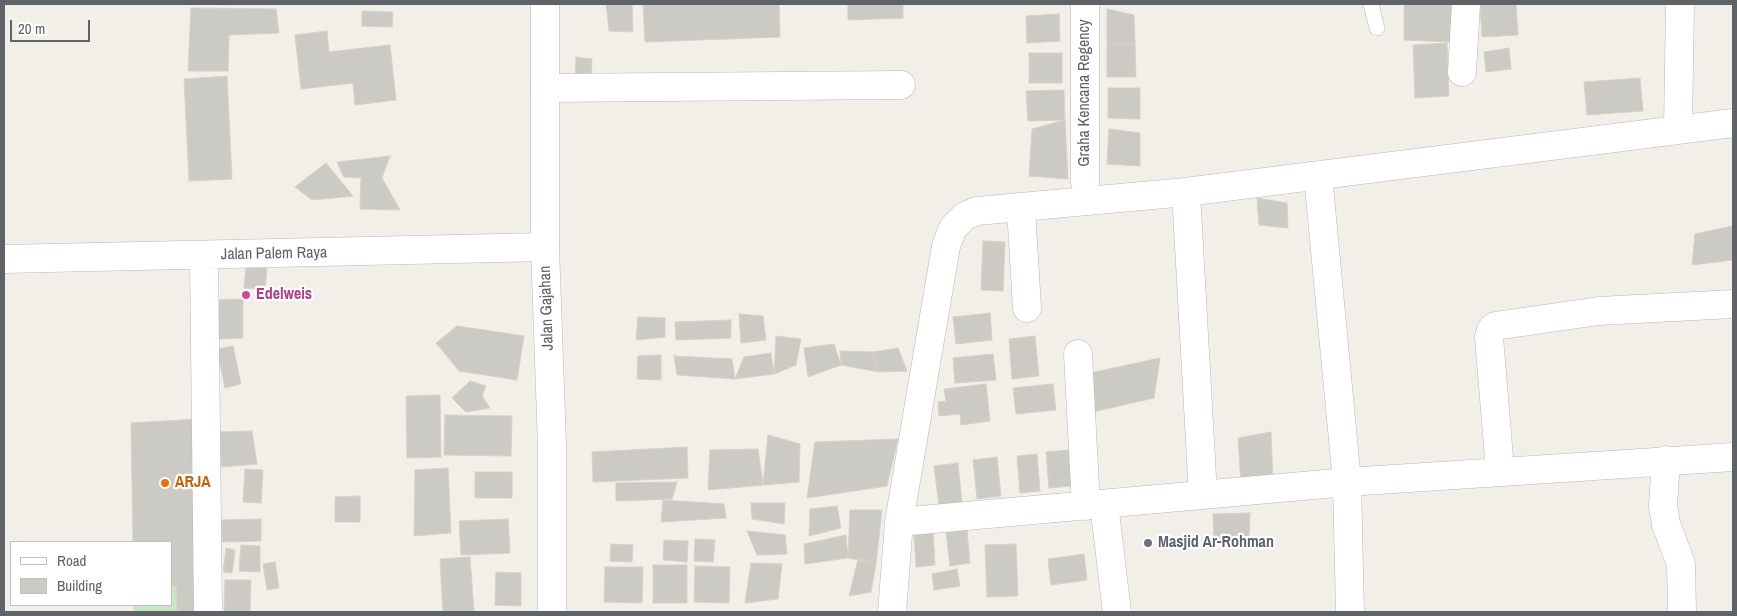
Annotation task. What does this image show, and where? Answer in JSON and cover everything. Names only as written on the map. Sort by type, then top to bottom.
[{"type":"street","name":"Jalan Gajahan","points":[[545,4],[545,248],[552,446],[552,612]]},
{"type":"street","name":"Graha Kencana Regency","points":[[1085,4],[1085,182]]},
{"type":"street","points":[[1462,72],[1466,4]]},
{"type":"street","points":[[1678,129],[1680,4]]},
{"type":"street","points":[[545,88],[901,85]]},
{"type":"street","points":[[892,612],[899,522],[946,246],[953,228],[964,216],[978,211],[1021,209],[1186,192],[1733,123]]},
{"type":"street","points":[[1318,176],[1347,482],[1350,612]]},
{"type":"street","points":[[1186,192],[1203,495]]},
{"type":"street","points":[[1021,209],[1027,308]]},
{"type":"street","name":"Jalan Palem Raya","points":[[4,259],[545,248]]},
{"type":"street","points":[[204,256],[208,612]]},
{"type":"street","points":[[1500,470],[1489,337],[1491,330],[1495,326],[1599,311],[1733,304]]},
{"type":"street","points":[[1078,354],[1095,505],[1117,612]]},
{"type":"street","points":[[899,522],[1500,470],[1733,457]]},
{"type":"street","points":[[1666,460],[1663,506],[1666,524],[1681,564],[1682,612]]},
{"type":"lane","points":[[1371,4],[1376,28]]},
{"type":"green space","points":[[172,586],[176,586],[177,612],[133,612],[133,606],[172,606]]},
{"type":"building","points":[[606,4],[632,4],[633,32],[609,31]]},
{"type":"building","points":[[643,4],[779,4],[780,37],[645,42]]},
{"type":"building","points":[[848,4],[903,4],[903,18],[848,20]]},
{"type":"building","points":[[1404,4],[1454,4],[1450,42],[1404,40]]},
{"type":"building","points":[[1480,4],[1516,4],[1518,35],[1482,37]]},
{"type":"building","points":[[191,8],[276,9],[279,33],[229,35],[228,71],[188,71]]},
{"type":"building","points":[[1107,9],[1134,15],[1135,44],[1107,45]]},
{"type":"building","points":[[362,11],[393,12],[392,27],[362,26]]},
{"type":"building","points":[[1059,14],[1060,41],[1027,43],[1026,16]]},
{"type":"building","points":[[327,31],[329,52],[390,45],[396,100],[355,105],[353,83],[301,89],[295,35]]},
{"type":"building","points":[[1447,43],[1449,96],[1415,98],[1413,45]]},
{"type":"building","points":[[1135,44],[1136,77],[1107,77],[1107,45]]},
{"type":"building","points":[[1509,48],[1511,69],[1486,72],[1484,52]]},
{"type":"building","points":[[1029,53],[1062,53],[1062,83],[1029,83]]},
{"type":"building","points":[[576,57],[592,59],[591,85],[575,87]]},
{"type":"building","points":[[227,76],[232,179],[189,181],[184,79]]},
{"type":"building","points":[[1640,78],[1643,111],[1587,115],[1584,82]]},
{"type":"building","points":[[1108,88],[1140,88],[1140,119],[1108,118]]},
{"type":"building","points":[[1064,90],[1065,120],[1028,121],[1026,91]]},
{"type":"building","points":[[1065,120],[1068,179],[1029,176],[1032,129]]},
{"type":"building","points":[[1109,129],[1140,133],[1140,166],[1107,164]]},
{"type":"building","points":[[390,156],[382,178],[400,210],[360,209],[361,178],[344,177],[337,162]]},
{"type":"building","points":[[326,163],[353,196],[312,200],[295,187]]},
{"type":"building","points":[[1257,198],[1287,203],[1288,228],[1259,225]]},
{"type":"building","points":[[1733,226],[1733,260],[1692,265],[1695,234]]},
{"type":"building","points":[[983,241],[1005,242],[1003,291],[981,290]]},
{"type":"building","points":[[246,266],[267,268],[265,289],[244,288]]},
{"type":"building","points":[[243,299],[243,338],[216,339],[215,300]]},
{"type":"building","points":[[990,313],[992,340],[956,344],[953,317]]},
{"type":"building","points":[[739,314],[763,316],[766,340],[741,343]]},
{"type":"building","points":[[638,317],[665,318],[665,337],[636,340]]},
{"type":"building","points":[[731,320],[731,338],[676,340],[675,322]]},
{"type":"building","points":[[457,326],[524,336],[517,380],[459,371],[436,343]]},
{"type":"building","points":[[776,336],[801,339],[796,365],[774,374]]},
{"type":"building","points":[[1035,336],[1039,376],[1012,379],[1009,339]]},
{"type":"building","points":[[834,344],[841,365],[808,377],[804,348]]},
{"type":"building","points":[[233,346],[241,384],[225,388],[217,349]]},
{"type":"building","points":[[898,348],[907,371],[879,372],[873,352]]},
{"type":"building","points":[[840,351],[873,352],[879,372],[841,365]]},
{"type":"building","points":[[771,353],[774,374],[735,379],[744,357]]},
{"type":"building","points":[[993,354],[996,380],[955,383],[953,358]]},
{"type":"building","points":[[661,355],[661,380],[637,379],[638,356]]},
{"type":"building","points":[[674,356],[732,359],[735,379],[677,375]]},
{"type":"building","points":[[1160,358],[1154,398],[1088,413],[1090,373]]},
{"type":"building","points":[[470,381],[486,386],[482,396],[490,408],[466,412],[452,398]]},
{"type":"building","points":[[986,384],[990,421],[961,425],[960,414],[939,416],[938,402],[946,401],[944,389]]},
{"type":"building","points":[[1053,384],[1056,410],[1016,414],[1013,388]]},
{"type":"building","points":[[440,395],[441,457],[407,458],[406,396]]},
{"type":"building","points":[[445,415],[512,416],[511,456],[444,455]]},
{"type":"building","name":"ARJA","points":[[198,419],[199,612],[177,612],[176,586],[172,586],[172,541],[133,541],[131,423]]},
{"type":"building","points":[[252,431],[257,464],[221,467],[220,432]]},
{"type":"building","points":[[1271,432],[1273,482],[1241,484],[1238,438]]},
{"type":"building","points":[[768,435],[800,444],[799,482],[763,485]]},
{"type":"building","points":[[898,439],[887,486],[807,498],[815,442]]},
{"type":"building","points":[[687,447],[688,478],[593,482],[592,452]]},
{"type":"building","points":[[758,449],[763,485],[708,490],[710,450]]},
{"type":"building","points":[[1070,450],[1072,486],[1049,488],[1046,452]]},
{"type":"building","points":[[1037,454],[1040,491],[1020,493],[1017,456]]},
{"type":"building","points":[[997,457],[1001,496],[977,499],[973,460]]},
{"type":"building","points":[[958,463],[962,503],[939,506],[934,466]]},
{"type":"building","points":[[448,468],[451,533],[414,536],[415,470]]},
{"type":"building","points":[[245,469],[263,470],[261,503],[243,502]]},
{"type":"building","points":[[475,472],[512,472],[512,498],[475,498]]},
{"type":"building","points":[[677,482],[672,499],[616,501],[616,483]]},
{"type":"building","points":[[360,496],[360,522],[335,522],[335,497]]},
{"type":"building","points":[[663,500],[724,504],[726,518],[661,522]]},
{"type":"building","points":[[751,503],[785,503],[784,524],[752,519]]},
{"type":"building","points":[[837,506],[841,528],[809,536],[810,509]]},
{"type":"building","points":[[850,510],[882,510],[876,563],[848,558]]},
{"type":"building","points":[[1250,513],[1249,536],[1214,542],[1213,514]]},
{"type":"building","points":[[261,519],[261,541],[222,542],[222,520]]},
{"type":"building","points":[[508,519],[510,553],[461,555],[459,521]]},
{"type":"building","points":[[967,530],[970,563],[950,566],[946,532]]},
{"type":"building","points":[[747,531],[785,535],[787,554],[757,555]]},
{"type":"building","points":[[933,532],[935,565],[916,567],[914,533]]},
{"type":"building","points":[[846,535],[848,558],[805,564],[804,544]]},
{"type":"building","points":[[695,539],[715,540],[713,562],[694,561]]},
{"type":"building","points":[[664,540],[688,541],[687,562],[663,560]]},
{"type":"building","points":[[611,544],[633,545],[632,562],[610,561]]},
{"type":"building","points":[[1016,544],[1018,596],[987,597],[985,545]]},
{"type":"building","points":[[241,545],[260,546],[260,572],[239,571]]},
{"type":"building","points":[[226,548],[235,550],[232,573],[223,572]]},
{"type":"building","points":[[1084,554],[1087,580],[1051,585],[1048,559]]},
{"type":"building","points":[[470,557],[474,612],[443,612],[440,559]]},
{"type":"building","points":[[858,559],[876,563],[871,592],[849,596]]},
{"type":"building","points":[[275,562],[279,588],[267,590],[263,564]]},
{"type":"building","points":[[751,563],[782,564],[778,599],[745,603]]},
{"type":"building","points":[[653,565],[687,565],[687,603],[653,603]]},
{"type":"building","points":[[695,566],[730,567],[729,603],[694,602]]},
{"type":"building","points":[[605,567],[643,567],[642,603],[604,602]]},
{"type":"building","points":[[957,569],[960,586],[934,590],[932,574]]},
{"type":"building","points":[[496,572],[521,573],[521,606],[495,605]]},
{"type":"building","points":[[225,580],[251,580],[250,612],[224,612]]},
{"type":"place","name":"Edelweis","points":[[246,295]]},
{"type":"place","name":"ARJA","points":[[165,483]]},
{"type":"place","name":"Masjid Ar-Rohman","points":[[1148,543]]}]
